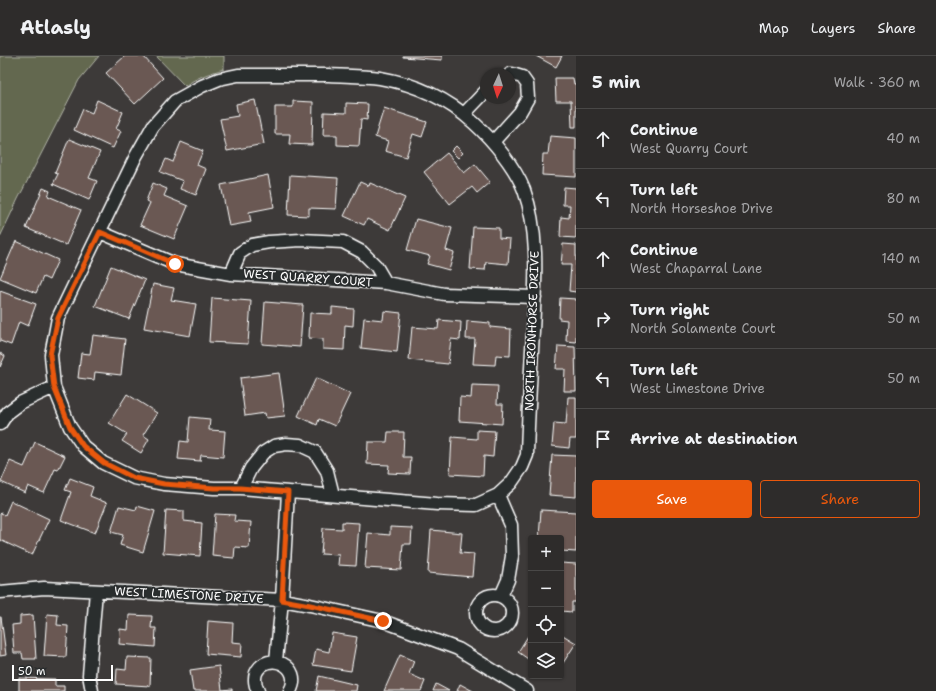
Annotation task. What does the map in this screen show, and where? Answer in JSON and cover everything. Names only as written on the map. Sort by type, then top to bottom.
[{"type":"street","name":"NORTH IRONHORSE DRIVE","points":[[238,75],[363,76],[381,78],[404,83],[432,94],[464,114],[493,142],[514,170],[524,190],[530,210],[535,242],[535,296],[527,455],[522,467],[511,483],[498,495],[476,505],[437,504],[240,488],[214,488],[164,484],[134,478],[104,463],[83,446],[70,427],[54,387],[50,355],[58,318],[136,156],[153,126],[175,101],[202,86],[219,79],[238,75]]},
{"type":"street","points":[[493,142],[520,112],[528,98],[528,84],[522,78],[516,76]]},
{"type":"street","points":[[464,114],[480,97]]},
{"type":"street","name":"WEST QUARRY COURT","points":[[100,232],[175,264],[231,274],[386,283],[444,294],[535,296]]},
{"type":"street","name":"WEST QUARRY COURT","points":[[231,274],[240,253],[252,245],[269,242],[301,240],[343,242],[362,252],[376,266],[386,283]]},
{"type":"street","points":[[0,424],[8,412],[20,403],[54,387]]},
{"type":"street","points":[[240,488],[263,453],[274,446],[286,444],[300,445],[315,452],[327,471],[333,495]]},
{"type":"street","points":[[276,661],[282,600],[288,492]]},
{"type":"street","points":[[498,495],[511,525],[512,556],[508,580],[502,596]]},
{"type":"street","name":"WEST LIMESTONE DRIVE","points":[[0,592],[44,588],[282,600],[310,605],[383,621],[458,649],[527,691]]},
{"type":"street","points":[[92,691],[89,675],[96,591]]},
{"type":"street","points":[[258,691],[255,684],[256,672],[265,664],[276,661],[282,663],[291,671],[293,683],[290,691]]},
{"type":"green space","points":[[0,56],[99,56],[79,80],[0,237]]},
{"type":"green space","points":[[156,56],[224,56],[224,69],[199,78],[185,86]]},
{"type":"building","points":[[125,56],[143,56],[163,78],[135,104],[106,73]]},
{"type":"building","points":[[442,56],[442,60],[403,57]]},
{"type":"building","points":[[536,56],[562,56],[556,67]]},
{"type":"building","points":[[555,78],[573,78],[574,84],[576,84],[576,127],[572,127],[571,101],[556,101]]},
{"type":"building","points":[[97,100],[123,112],[116,129],[121,131],[113,148],[74,130],[83,109],[92,113]]},
{"type":"building","points":[[255,100],[264,144],[227,151],[220,119],[238,116],[236,104]]},
{"type":"building","points":[[293,101],[313,102],[312,145],[289,144],[290,134],[275,134],[275,107],[293,107]]},
{"type":"building","points":[[346,103],[368,104],[367,120],[361,119],[359,146],[337,145],[337,135],[323,135],[324,112],[346,113]]},
{"type":"building","points":[[384,108],[427,122],[422,137],[413,134],[406,157],[385,151],[388,141],[375,137]]},
{"type":"building","points":[[550,136],[576,138],[576,177],[542,175],[543,154],[548,154]]},
{"type":"building","points":[[69,139],[100,152],[89,178],[97,181],[89,200],[53,184],[58,174],[55,173]]},
{"type":"building","points":[[181,142],[203,151],[197,165],[206,169],[196,195],[180,189],[183,181],[160,172],[166,159],[173,162]]},
{"type":"building","points":[[456,146],[463,153],[458,158],[451,151]]},
{"type":"building","points":[[447,153],[464,173],[475,164],[490,182],[477,193],[472,187],[450,204],[424,172]]},
{"type":"building","points":[[268,175],[274,207],[249,212],[251,222],[229,226],[221,185]]},
{"type":"building","points":[[290,175],[338,178],[336,209],[309,208],[309,216],[288,215]]},
{"type":"building","points":[[360,182],[369,186],[370,183],[405,198],[390,230],[367,219],[364,225],[344,216]]},
{"type":"building","points":[[153,183],[167,189],[164,196],[188,206],[174,239],[140,225],[150,203],[146,201]]},
{"type":"building","points":[[564,187],[576,188],[576,238],[560,237],[561,217],[569,218],[570,205],[563,205]]},
{"type":"building","points":[[43,188],[50,191],[48,196],[81,210],[66,245],[26,228]]},
{"type":"building","points":[[416,219],[452,228],[446,250],[454,253],[449,270],[427,264],[430,256],[407,250]]},
{"type":"building","points":[[473,227],[499,228],[499,238],[510,239],[508,264],[486,262],[485,270],[470,269]]},
{"type":"building","points":[[16,241],[58,260],[49,280],[43,277],[36,293],[0,278]]},
{"type":"building","points":[[563,244],[576,245],[576,292],[569,291],[571,265],[561,265]]},
{"type":"building","points":[[111,266],[145,280],[129,319],[95,306]]},
{"type":"building","points":[[153,284],[174,288],[171,300],[196,304],[190,336],[144,328]]},
{"type":"building","points":[[0,291],[36,304],[28,326],[19,322],[11,345],[0,341]]},
{"type":"building","points":[[212,298],[251,301],[248,344],[209,342]]},
{"type":"building","points":[[560,298],[576,299],[576,342],[566,341],[567,320],[559,319]]},
{"type":"building","points":[[265,302],[303,305],[300,347],[262,344]]},
{"type":"building","points":[[332,307],[354,309],[353,326],[345,325],[344,350],[323,349],[323,339],[309,338],[310,313],[332,314]]},
{"type":"building","points":[[384,311],[401,313],[397,352],[361,348],[364,318],[383,320]]},
{"type":"building","points":[[439,320],[461,322],[460,340],[451,339],[448,364],[409,360],[412,327],[438,329]]},
{"type":"building","points":[[467,321],[490,323],[490,327],[511,329],[510,356],[496,355],[495,365],[473,364],[475,339],[466,339]]},
{"type":"building","points":[[93,335],[125,339],[121,375],[95,372],[94,380],[78,378],[81,353],[90,354]]},
{"type":"building","points":[[558,346],[575,347],[576,391],[564,391],[565,369],[556,369]]},
{"type":"building","points":[[0,353],[5,356],[0,367]]},
{"type":"building","points":[[279,373],[285,416],[266,418],[265,413],[245,416],[240,378]]},
{"type":"building","points":[[316,378],[350,394],[335,426],[319,419],[317,425],[298,416]]},
{"type":"building","points":[[472,385],[498,386],[497,404],[503,404],[502,424],[459,421],[460,397],[471,398]]},
{"type":"building","points":[[127,394],[157,413],[143,435],[149,439],[141,453],[122,441],[127,434],[109,423]]},
{"type":"building","points":[[568,397],[576,397],[576,439],[570,439],[569,448],[552,446],[554,423],[566,424]]},
{"type":"building","points":[[190,417],[210,419],[209,430],[225,431],[223,457],[201,455],[200,461],[178,459],[180,441],[188,442]]},
{"type":"building","points":[[477,430],[495,431],[493,457],[484,456],[483,476],[450,474],[452,437],[477,439]]},
{"type":"building","points":[[388,432],[404,432],[403,457],[411,457],[410,474],[388,473],[389,465],[367,464],[368,442],[387,442]]},
{"type":"building","points":[[35,442],[65,456],[58,470],[55,469],[44,493],[28,486],[25,493],[1,482],[10,461],[24,467]]},
{"type":"building","points":[[552,455],[576,456],[576,497],[549,495]]},
{"type":"building","points":[[70,478],[93,487],[90,496],[107,503],[95,533],[61,520],[71,492],[65,490]]},
{"type":"building","points":[[11,501],[49,519],[32,555],[0,540],[0,514],[5,515]]},
{"type":"building","points":[[119,506],[136,510],[137,506],[155,511],[143,552],[120,545],[123,535],[111,532]]},
{"type":"building","points":[[166,510],[184,511],[184,521],[202,523],[200,556],[163,553]]},
{"type":"building","points":[[541,510],[576,512],[576,552],[564,551],[564,535],[539,535]]},
{"type":"building","points":[[215,514],[235,515],[234,521],[251,522],[249,548],[235,547],[234,558],[212,556]]},
{"type":"building","points":[[342,522],[359,523],[356,566],[338,565],[339,555],[321,554],[323,528],[342,529]]},
{"type":"building","points":[[390,527],[412,528],[411,544],[403,544],[401,570],[365,568],[368,533],[390,535]]},
{"type":"building","points":[[431,530],[462,533],[460,553],[474,554],[472,577],[428,573]]},
{"type":"building","points":[[564,563],[576,564],[576,602],[572,602],[572,612],[564,611]]},
{"type":"building","points":[[47,614],[58,615],[57,625],[68,626],[66,657],[44,656]]},
{"type":"building","points":[[33,615],[36,659],[23,659],[22,653],[14,653],[12,625],[20,624],[20,616]]},
{"type":"building","points":[[129,615],[152,616],[151,628],[156,628],[155,647],[119,644],[120,629],[128,630]]},
{"type":"building","points":[[0,617],[6,655],[0,656]]},
{"type":"building","points":[[208,621],[233,623],[232,642],[242,643],[241,657],[206,654]]},
{"type":"building","points":[[332,633],[357,637],[351,671],[313,665],[316,649],[329,652]]},
{"type":"building","points":[[528,636],[528,659],[518,652]]},
{"type":"building","points":[[564,636],[576,643],[564,661]]},
{"type":"building","points":[[400,655],[414,661],[409,674],[425,681],[421,691],[384,691]]},
{"type":"building","points":[[127,657],[151,658],[150,686],[116,684],[117,669],[126,670]]},
{"type":"building","points":[[219,666],[222,690],[232,689],[232,691],[193,691],[190,670]]},
{"type":"building","points":[[319,676],[357,685],[356,691],[316,691]]},
{"type":"building","points":[[19,678],[55,679],[55,686],[64,686],[64,691],[19,691]]},
{"type":"building","points":[[436,684],[449,691],[433,691]]},
{"type":"building","points":[[460,684],[473,691],[457,691]]},
{"type":"route","points":[[175,264],[100,232],[58,318],[50,355],[54,387],[70,427],[83,446],[104,463],[134,478],[164,484],[288,492],[282,600],[383,621]]}]
